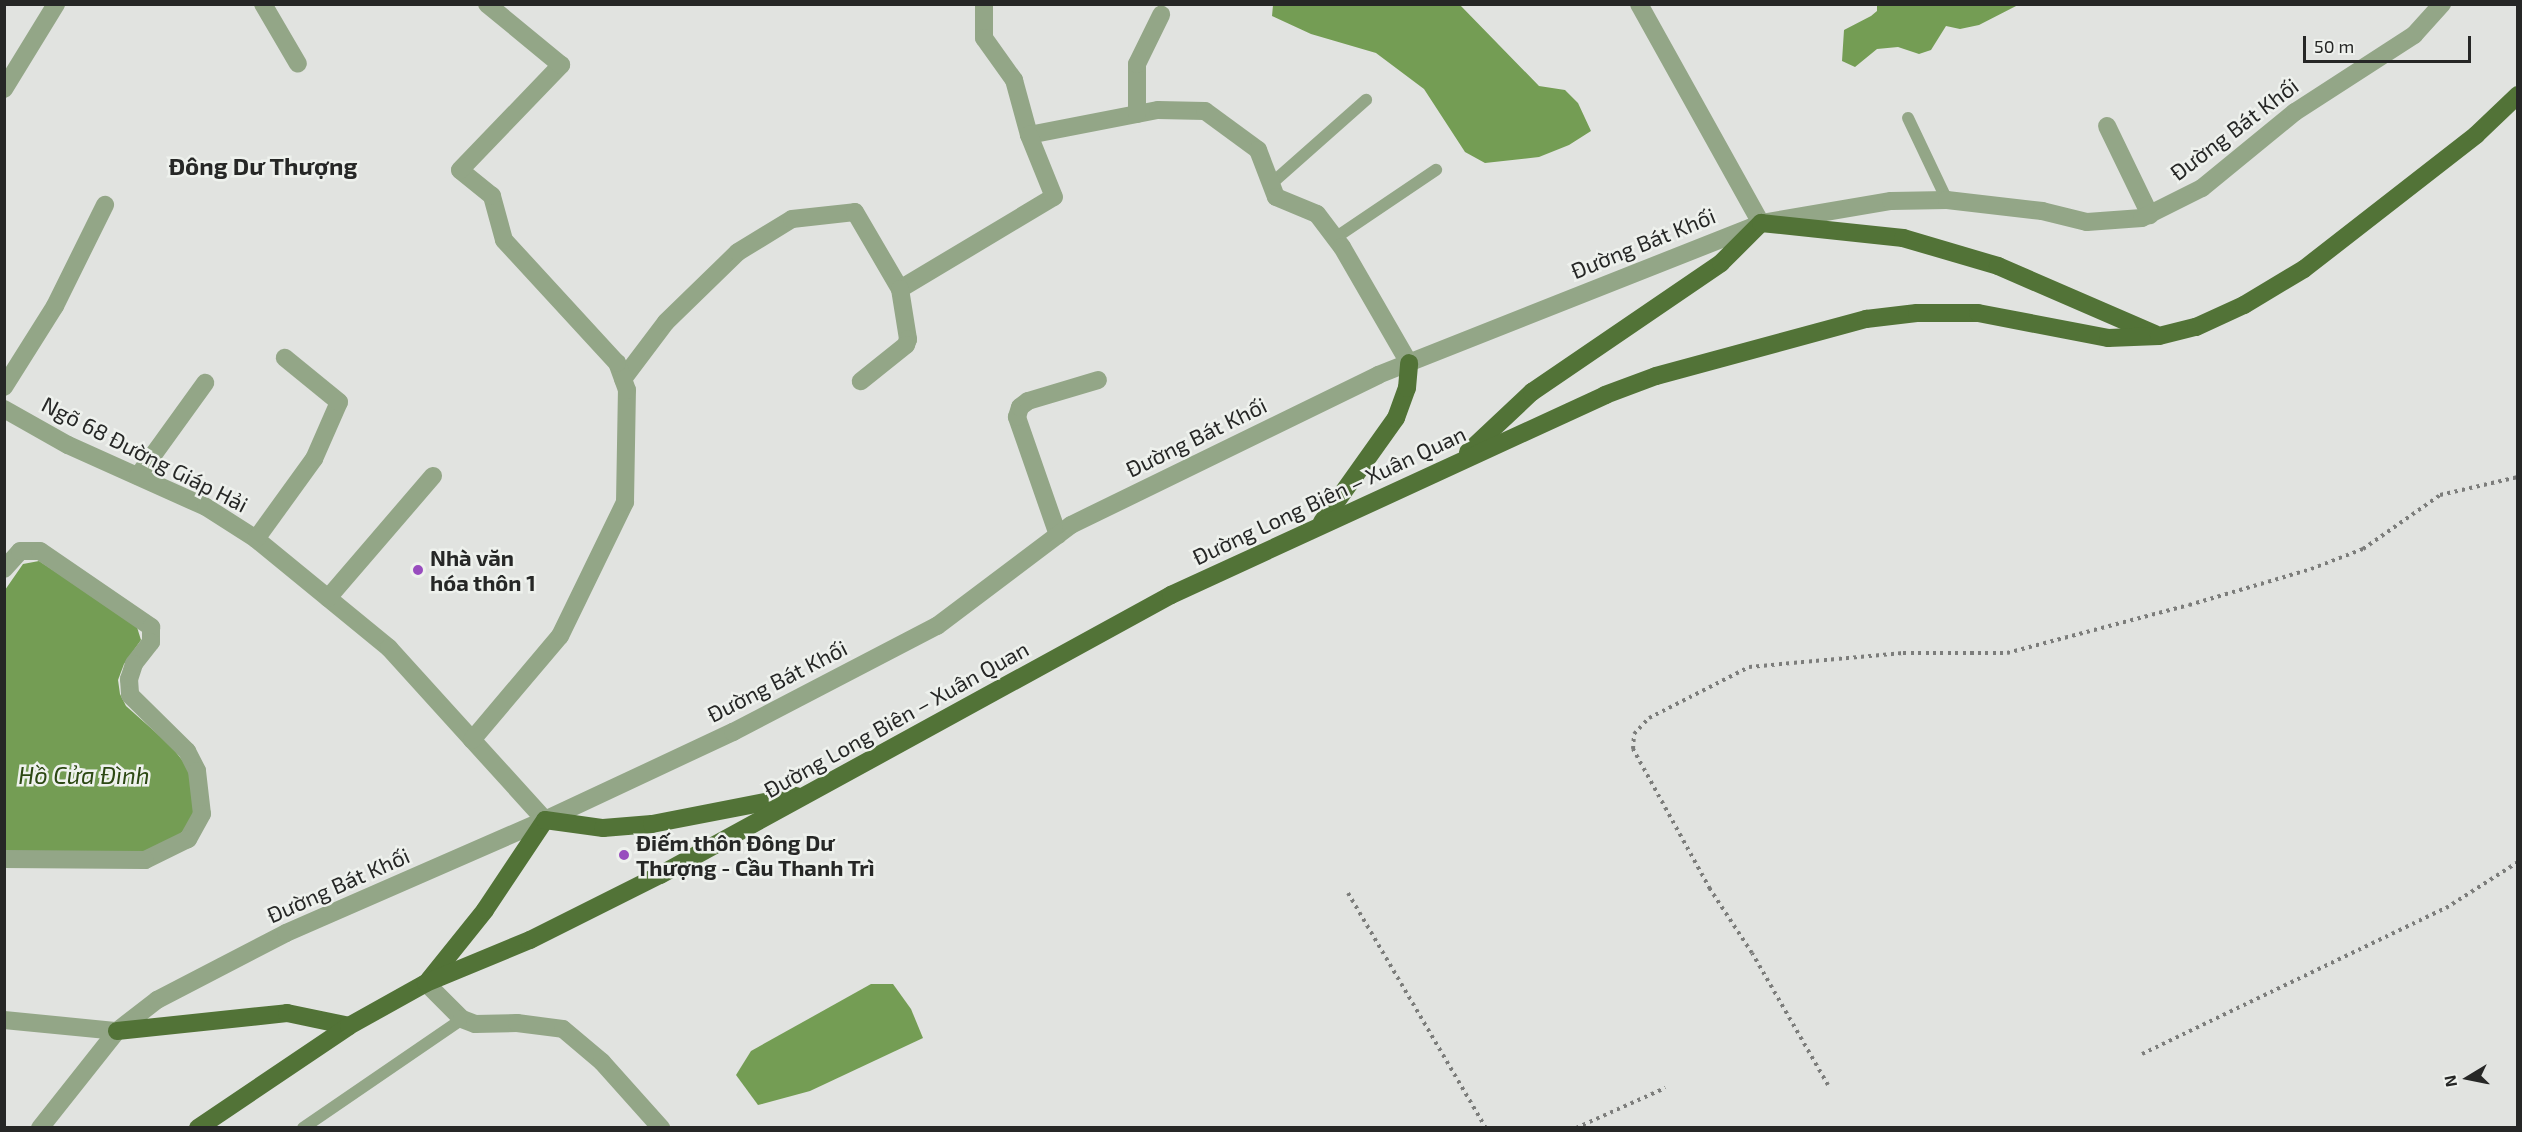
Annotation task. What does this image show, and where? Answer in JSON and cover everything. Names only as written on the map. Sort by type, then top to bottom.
[{"type":"main road","name":"Đường Long Biên – Xuân Quan","points":[[198,1128],[349,1026],[426,983],[530,940],[815,792],[1151,606],[1321,524],[1457,463],[1656,376],[1866,319],[1917,313],[1978,313],[2108,338],[2159,336],[2196,327],[2244,305],[2304,269],[2476,135],[2517,95]]},
{"type":"main road","points":[[1457,463],[1532,392],[1721,263],[1761,223],[1913,242],[1998,266],[2159,336]]},
{"type":"main road","points":[[1321,524],[1396,418],[1407,388],[1410,363]]},
{"type":"main road","points":[[426,983],[485,910],[545,820],[603,828],[652,825],[815,792]]},
{"type":"main road","points":[[117,1030],[287,1013],[349,1026]]},
{"type":"street","points":[[4,89],[56,4]]},
{"type":"street","points":[[263,4],[298,64]]},
{"type":"street","points":[[472,740],[560,636],[625,502],[627,390],[617,363],[504,240],[492,196],[460,170],[561,65],[487,4]]},
{"type":"street","points":[[900,289],[1054,197],[1029,135],[1014,80],[984,38],[984,4]]},
{"type":"street","points":[[1639,4],[1761,223]]},
{"type":"street","name":"Đường Bát Khối","points":[[40,1128],[117,1030],[157,1000],[286,933],[545,820],[733,732],[938,626],[1058,535],[1167,478],[1410,363],[1761,223],[1891,201],[1947,200],[2042,211],[2087,222],[2150,214],[2202,188],[2295,112],[2414,35],[2442,4]]},
{"type":"street","points":[[1137,114],[1137,64],[1161,15]]},
{"type":"street","points":[[1029,135],[1158,110],[1204,111],[1258,150],[1276,197],[1317,214],[1335,238],[1410,363]]},
{"type":"street","points":[[2107,126],[2150,214]]},
{"type":"street","points":[[4,387],[55,306],[105,205]]},
{"type":"street","points":[[623,379],[666,322],[738,252],[792,219],[855,212],[900,289],[906,345],[861,381]]},
{"type":"street","points":[[256,539],[314,459],[339,402],[285,358]]},
{"type":"street","points":[[1058,535],[1017,417],[1020,407],[1028,401],[1098,380]]},
{"type":"street","points":[[138,476],[205,383]]},
{"type":"street","name":"Ngõ 68 Đường Giáp Hải","points":[[4,409],[206,507],[256,539],[389,648],[545,820]]},
{"type":"street","points":[[328,598],[433,476]]},
{"type":"street","points":[[4,569],[20,551],[40,551],[151,627],[151,642],[134,664],[129,679],[130,695],[187,752],[197,771],[202,814],[188,839],[145,860],[4,859]]},
{"type":"street","points":[[426,983],[462,1019],[475,1024],[518,1023],[562,1029],[602,1062],[661,1128]]},
{"type":"street","points":[[4,1020],[117,1030]]},
{"type":"lane","points":[[1271,184],[1366,100]]},
{"type":"lane","points":[[1908,118],[1947,200]]},
{"type":"lane","points":[[1335,238],[1436,170]]},
{"type":"lane","points":[[303,1128],[462,1019]]},
{"type":"path","points":[[1828,1085],[1752,953],[1710,889],[1633,749],[1634,734],[1649,718],[1749,667],[1903,654],[2007,653],[2199,602],[2363,549],[2440,495],[2517,477]]},
{"type":"path","points":[[2142,1053],[2446,908],[2517,862]]},
{"type":"path","points":[[1348,893],[1486,1128]]},
{"type":"path","points":[[1576,1128],[1665,1089]]},
{"type":"water","points":[[1877,4],[2018,5],[1979,25],[1960,29],[1946,26],[1931,50],[1919,54],[1898,47],[1877,49],[1855,67],[1842,61],[1844,30],[1871,16],[1877,11]]},
{"type":"water","points":[[1273,5],[1460,5],[1539,86],[1565,90],[1578,103],[1591,131],[1569,145],[1539,157],[1485,163],[1465,152],[1424,89],[1376,53],[1311,34],[1272,16]]},
{"type":"water","name":"Hồ Cửa Đình","points":[[39,561],[136,624],[141,640],[124,664],[118,680],[120,694],[126,706],[171,746],[186,765],[195,788],[195,809],[188,826],[177,837],[140,853],[5,851],[5,590],[23,564]]},
{"type":"water","points":[[871,984],[893,984],[911,1009],[923,1038],[810,1091],[758,1105],[736,1075],[751,1051]]},
{"type":"place","name":"Nhà văn hóa thôn 1","points":[[418,570]]},
{"type":"place","name":"Điếm thôn Đông Dư Thượng - Cầu Thanh Trì","points":[[624,855]]},
{"type":"district","name":"Đông Dư Thượng","points":[[263,166]]}]
